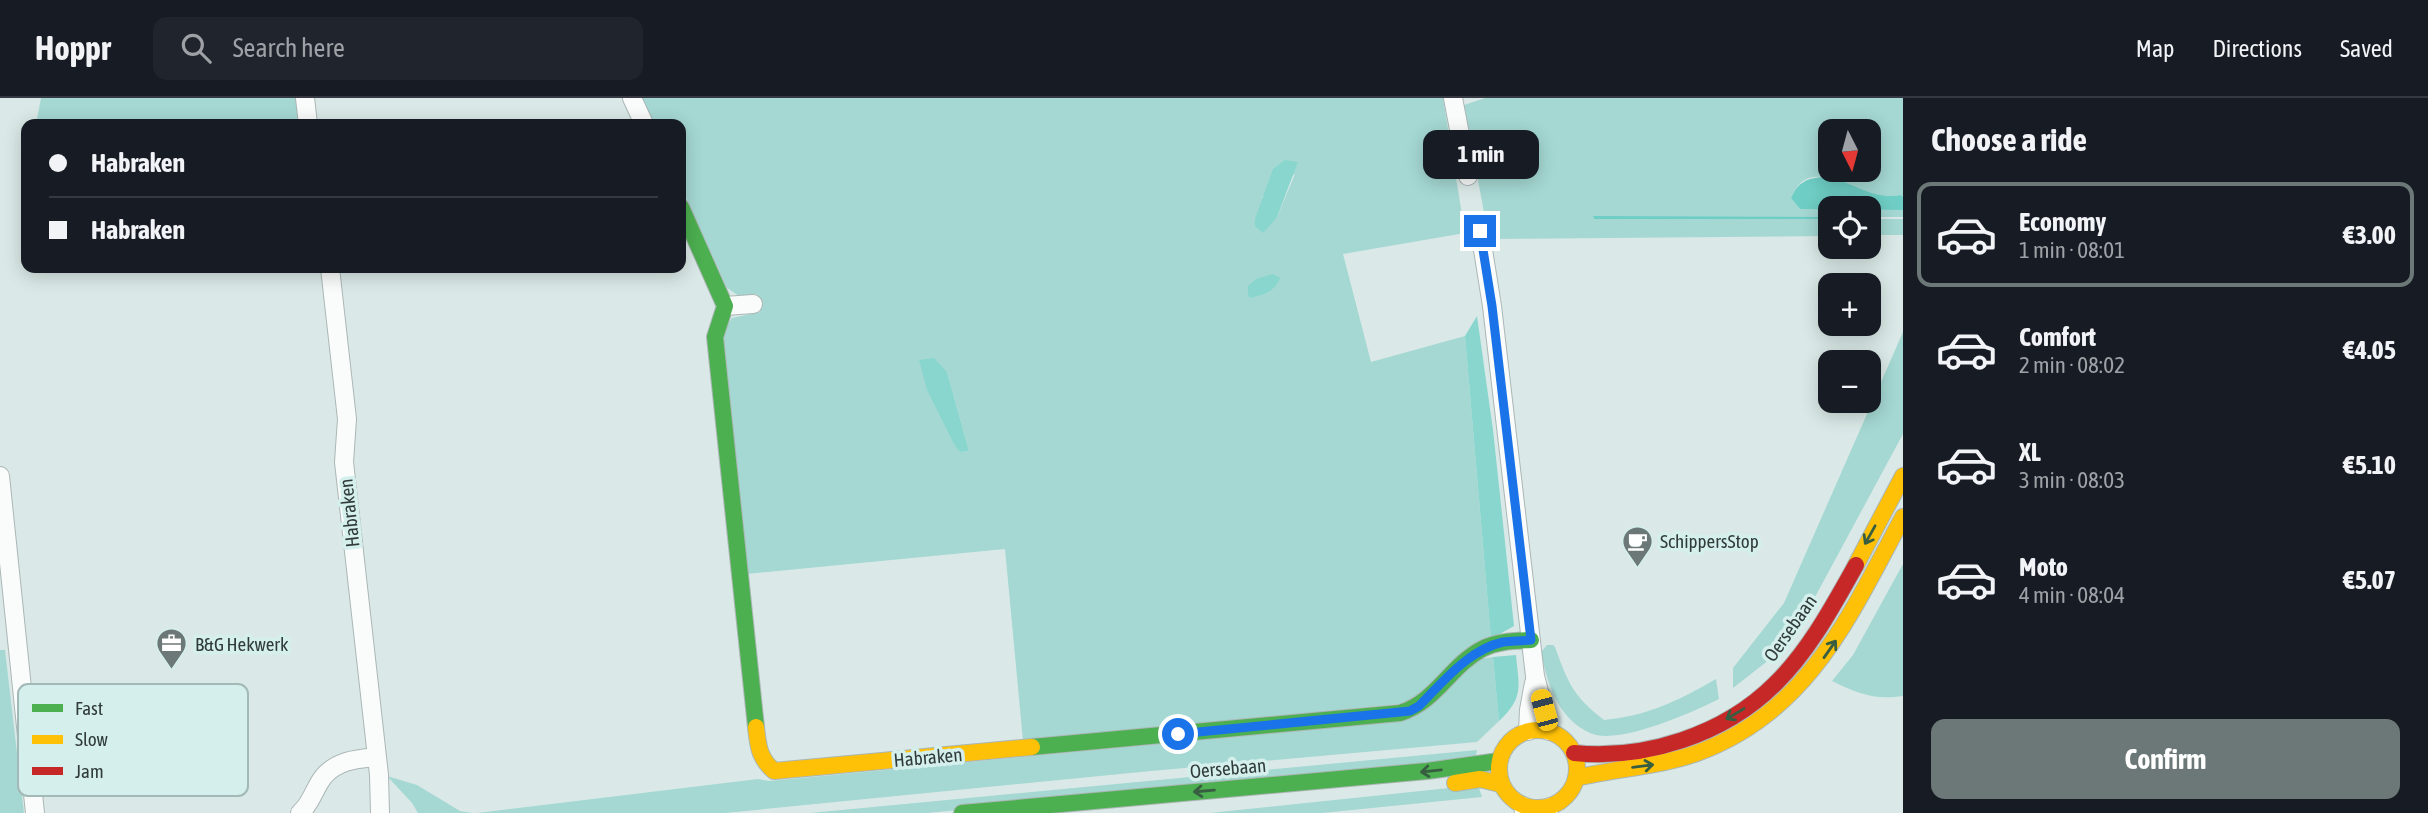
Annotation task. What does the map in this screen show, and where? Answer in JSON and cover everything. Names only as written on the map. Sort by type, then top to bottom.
[{"type":"main road","points":[[686,218],[725,306]]},
{"type":"main road","name":"Habraken","points":[[725,306],[715,337],[759,752],[764,762],[774,771],[1400,713],[1419,706],[1465,661],[1482,650],[1503,642],[1531,640]]},
{"type":"main road","name":"Oersebaan","points":[[1574,753],[1610,755],[1656,749],[1707,731],[1753,703],[1785,674],[1821,624],[1903,476]]},
{"type":"main road","points":[[1576,778],[1662,764],[1735,737],[1763,720],[1808,680],[1837,639],[1903,517]]},
{"type":"main road","points":[[1528,731],[1549,731],[1564,739],[1574,753],[1578,770],[1571,791],[1549,810],[1524,810],[1509,797],[1500,784],[1499,761],[1504,748],[1513,738],[1528,731]]},
{"type":"main road","name":"Oersebaan","points":[[962,813],[1427,771],[1499,761]]},
{"type":"main road","points":[[1381,791],[1480,779],[1500,784]]},
{"type":"street","points":[[305,98],[307,119]]},
{"type":"street","points":[[632,98],[642,119]]},
{"type":"street","points":[[1453,98],[1468,176]]},
{"type":"street","points":[[1480,231],[1492,306],[1535,676],[1549,731]]},
{"type":"street","name":"Habraken","points":[[331,273],[347,419],[344,462],[380,813]]},
{"type":"street","points":[[725,306],[753,304]]},
{"type":"street","points":[[0,476],[22,684]]},
{"type":"street","points":[[1528,731],[1528,710],[1535,676]]},
{"type":"street","points":[[300,813],[308,806],[324,776],[339,764],[377,766]]},
{"type":"street","name":"Habraken","points":[[377,766],[393,813]]},
{"type":"shaded area","points":[[41,98],[296,98],[298,119],[37,119]]},
{"type":"shaded area","points":[[640,98],[1443,98],[1465,233],[1343,254],[1371,362],[1465,336],[1491,639],[1409,703],[1023,741],[1005,549],[747,574],[722,333],[732,318],[760,312],[757,294],[739,296],[727,288],[686,198],[686,119],[650,119]],"holes":[[[1295,174],[1277,217],[1262,197]],[[947,372],[969,451],[960,452],[943,419]]]},
{"type":"shaded area","points":[[1485,98],[1903,98],[1903,197],[1871,194],[1841,182],[1881,182],[1881,119],[1818,119],[1818,177],[1806,180],[1798,186],[1791,198],[1800,209],[1818,209],[1818,217],[1593,217],[1818,219],[1818,236],[1489,239],[1464,105]]},
{"type":"shaded area","points":[[1285,160],[1298,162],[1277,217],[1263,233],[1255,226],[1255,219],[1273,169]]},
{"type":"shaded area","points":[[1818,178],[1818,182],[1844,182],[1880,195],[1901,195],[1903,210],[1881,210],[1881,196],[1818,196],[1818,209],[1800,209],[1791,198],[1800,185]]},
{"type":"shaded area","points":[[1881,210],[1903,210],[1903,217],[1881,217]]},
{"type":"shaded area","points":[[1593,216],[1818,217],[1818,219],[1594,219]]},
{"type":"shaded area","points":[[1881,219],[1903,219],[1903,235],[1881,235]]},
{"type":"shaded area","points":[[1273,274],[1280,278],[1275,286],[1264,294],[1250,298],[1248,286],[1256,279]]},
{"type":"shaded area","points":[[1477,316],[1493,430],[1514,626],[1491,639],[1465,336]]},
{"type":"shaded area","points":[[1903,332],[1903,434],[1808,610],[1774,656],[1733,688],[1733,668],[1784,603],[1867,413],[1881,413],[1881,382]]},
{"type":"shaded area","points":[[934,358],[947,372],[969,451],[960,452],[954,444],[927,390],[919,360]]},
{"type":"shaded area","points":[[1903,564],[1903,696],[1867,695],[1832,681],[1853,655]]},
{"type":"shaded area","points":[[1547,645],[1555,647],[1568,680],[1578,696],[1604,720],[1634,715],[1662,706],[1716,679],[1719,699],[1655,726],[1618,735],[1590,733],[1570,719],[1556,699],[1541,652]]},
{"type":"shaded area","points":[[0,650],[5,650],[18,762],[18,796],[22,796],[24,813],[0,813]]},
{"type":"shaded area","points":[[1516,655],[1518,691],[1513,705],[1499,721],[1493,657]]},
{"type":"shaded area","points":[[1493,657],[1499,721],[1477,742],[725,813],[477,813],[758,779],[769,781],[1401,721],[1481,659]]},
{"type":"shaded area","points":[[1477,750],[1475,761],[927,813],[810,813]]},
{"type":"shaded area","points":[[387,776],[417,785],[460,811],[472,813],[418,813]]},
{"type":"shaded area","points":[[1478,785],[1482,797],[1322,813],[1210,813]]},
{"type":"traffic: fast","points":[[686,218],[725,306],[715,337],[756,727]]},
{"type":"traffic: fast","points":[[1032,747],[1400,713],[1424,701],[1471,656],[1482,649],[1500,643],[1531,640]]},
{"type":"traffic: fast","points":[[962,813],[1427,771],[1499,761]]},
{"type":"traffic: slow","points":[[1856,565],[1903,476]]},
{"type":"traffic: slow","points":[[1576,778],[1697,753],[1736,735],[1769,713],[1797,686],[1844,624],[1903,517]]},
{"type":"traffic: slow","points":[[756,727],[760,751],[774,771],[1032,747]]},
{"type":"traffic: slow","points":[[1530,730],[1546,730],[1560,736],[1571,747],[1577,761],[1577,769],[1577,777],[1571,791],[1560,802],[1546,808],[1530,808],[1516,802],[1505,791],[1499,777],[1499,761],[1505,747],[1516,736],[1530,730]]},
{"type":"traffic: slow","points":[[1455,783],[1480,779],[1500,784]]},
{"type":"traffic: jam","points":[[1574,753],[1601,754],[1655,748],[1708,730],[1755,702],[1799,657],[1820,628],[1856,565]]},
{"type":"place","name":"SchippersStop","points":[[1637,568]]},
{"type":"place","name":"B&G Hekwerk","points":[[172,671]]},
{"type":"route","points":[[1178,734],[1410,711],[1419,706],[1465,661],[1482,650],[1503,642],[1531,640],[1492,306],[1480,231]]}]
